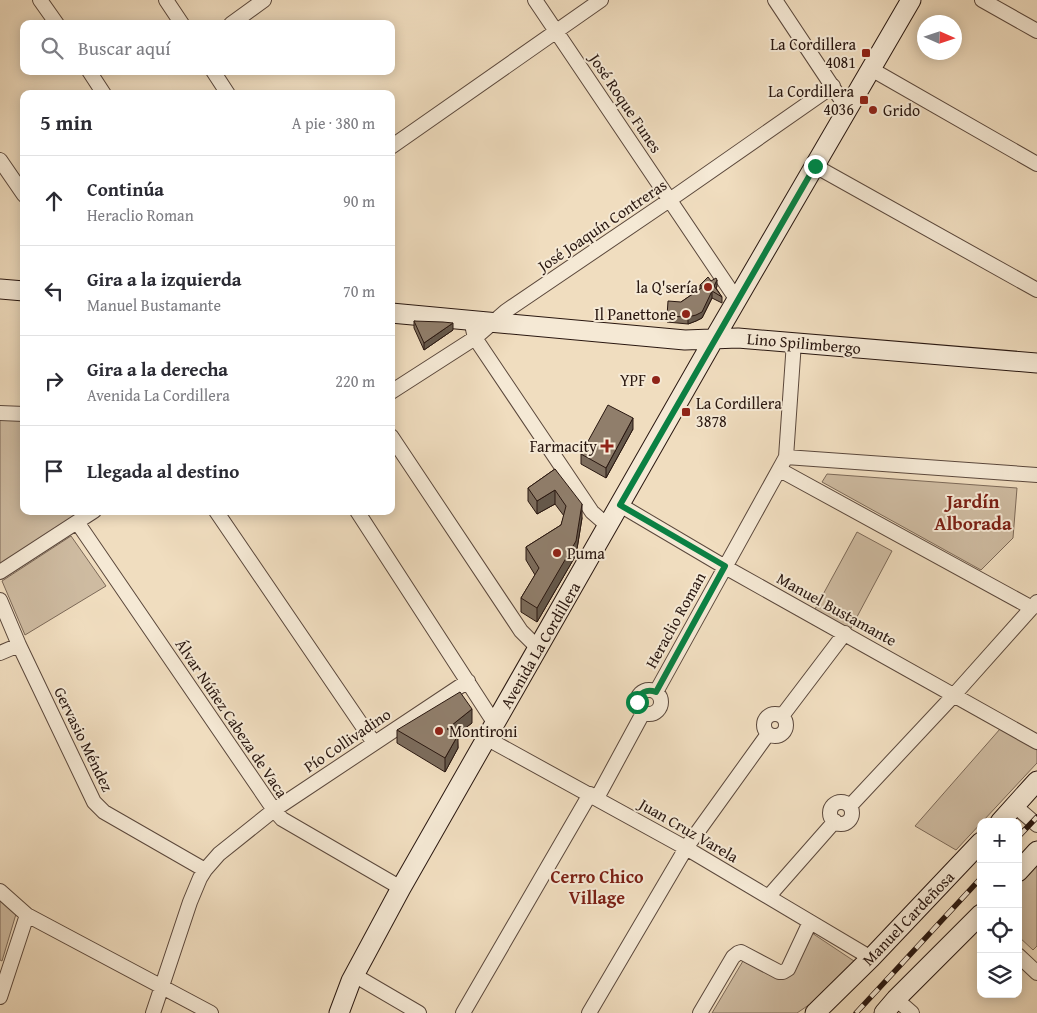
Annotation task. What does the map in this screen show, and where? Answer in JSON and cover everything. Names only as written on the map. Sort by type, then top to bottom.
[{"type":"main road","name":"Avenida La Cordillera","points":[[339,1013],[353,978],[401,888],[714,339],[911,0]]},
{"type":"main road","points":[[0,289],[20,291]]},
{"type":"main road","name":"Lino Spilimbergo","points":[[395,313],[685,340],[738,338],[1037,363]]},
{"type":"main road","points":[[1004,818],[1037,781]]},
{"type":"main road","name":"Manuel Cardeñosa","points":[[816,1013],[977,846]]},
{"type":"main road","points":[[1022,868],[1037,851]]},
{"type":"main road","points":[[890,1006],[977,919]]},
{"type":"main road","name":"Avenida La Cordillera","points":[[328,1013],[353,978]]},
{"type":"main road","name":"Manuel Cardeñosa","points":[[810,1013],[835,994]]},
{"type":"street","points":[[40,0],[53,20]]},
{"type":"street","points":[[166,0],[179,20]]},
{"type":"street","points":[[236,20],[264,0]]},
{"type":"street","name":"José Roque Funes","points":[[535,0],[671,199],[737,300]]},
{"type":"street","points":[[395,144],[601,0]]},
{"type":"street","points":[[775,0],[848,110]]},
{"type":"street","points":[[982,0],[1037,31]]},
{"type":"street","points":[[871,69],[1037,164]]},
{"type":"street","points":[[92,75],[101,90]]},
{"type":"street","points":[[216,75],[225,90]]},
{"type":"street","name":"José Joaquín Contreras","points":[[395,389],[475,338],[506,311],[833,86]]},
{"type":"street","points":[[0,160],[20,188]]},
{"type":"street","points":[[815,166],[1037,290]]},
{"type":"street","points":[[470,319],[475,338],[592,512],[608,526]]},
{"type":"street","name":"Heraclio Roman","points":[[463,1013],[643,713],[654,714],[660,709],[661,698],[656,692],[783,463],[794,342]]},
{"type":"street","points":[[0,413],[20,414]]},
{"type":"street","points":[[395,442],[521,631],[538,648]]},
{"type":"street","points":[[783,463],[1037,475]]},
{"type":"street","points":[[769,896],[835,821],[841,823],[848,821],[852,816],[850,806],[954,695],[1034,604],[783,463]]},
{"type":"street","name":"Manuel Bustamante","points":[[620,505],[1037,742]]},
{"type":"street","points":[[0,572],[88,515]]},
{"type":"street","points":[[219,515],[374,744]]},
{"type":"street","name":"Juan Cruz Varela","points":[[360,515],[468,681],[490,731],[594,796],[769,896],[871,958]]},
{"type":"street","name":"Álvar Núñez Cabeza de Vaca","points":[[77,522],[274,810],[288,824],[401,888]]},
{"type":"street","name":"Gervasio Méndez","points":[[0,600],[19,645],[94,802],[104,812],[205,870]]},
{"type":"street","points":[[589,1013],[686,848],[768,734],[764,727],[765,719],[771,714],[782,716],[846,633]]},
{"type":"street","points":[[0,653],[19,645]]},
{"type":"street","name":"Pío Collivadino","points":[[153,1013],[190,902],[205,870],[219,854],[274,810],[468,681]]},
{"type":"street","points":[[1015,806],[1037,825]]},
{"type":"street","points":[[0,891],[27,916],[211,1013]]},
{"type":"street","points":[[0,997],[27,916]]},
{"type":"street","points":[[700,1013],[733,957],[738,953],[741,952],[779,972],[788,969],[810,922]]},
{"type":"street","points":[[1022,959],[1037,973]]},
{"type":"street","points":[[353,978],[419,1013]]},
{"type":"street","points":[[890,1006],[912,1013]]},
{"type":"shaded area","points":[[0,417],[20,418],[20,515],[81,515],[0,569]]},
{"type":"shaded area","points":[[827,474],[1017,488],[1013,538],[981,570],[822,482]]},
{"type":"shaded area","points":[[857,532],[892,551],[850,630],[814,611]]},
{"type":"shaded area","points":[[71,536],[106,586],[25,635],[2,581]]},
{"type":"shaded area","points":[[1000,729],[1037,750],[1037,763],[986,818],[977,818],[977,827],[956,850],[915,826]]},
{"type":"shaded area","points":[[1037,865],[1037,946],[1033,950],[1022,940],[1022,881]]},
{"type":"shaded area","points":[[0,900],[16,914],[2,961],[0,960]]},
{"type":"shaded area","points":[[809,931],[857,963],[822,996],[797,1013],[712,1013],[743,961],[779,979],[788,977]]},
{"type":"building","points":[[708,277],[711,281],[716,278],[714,286],[722,297],[712,291],[702,312],[688,317],[667,316],[668,301],[681,302],[703,287],[700,285]]},
{"type":"building","points":[[414,321],[443,322],[453,323],[424,343]]},
{"type":"building","name":"Farmacity","points":[[608,405],[633,418],[606,468],[581,454]]},
{"type":"building","points":[[555,469],[582,504],[576,541],[537,608],[521,598],[539,568],[526,547],[561,525],[566,506],[555,490],[537,501],[528,488]]},
{"type":"building","points":[[460,692],[472,709],[447,729],[458,735],[445,758],[397,730]]},
{"type":"railway","points":[[1022,833],[1037,817]]},
{"type":"railway","points":[[856,1013],[977,882]]},
{"type":"place","name":"La Cordillera 4081","points":[[866,53]]},
{"type":"place","name":"La Cordillera 4036","points":[[864,100]]},
{"type":"place","name":"Grido","points":[[873,110]]},
{"type":"place","name":"la Q'sería","points":[[708,287]]},
{"type":"place","name":"Il Panettone","points":[[686,314]]},
{"type":"place","name":"YPF","points":[[656,380]]},
{"type":"place","name":"La Cordillera 3878","points":[[686,412]]},
{"type":"place","name":"Farmacity","points":[[607,446]]},
{"type":"place","name":"Puma","points":[[557,553]]},
{"type":"place","name":"Montironi","points":[[439,731]]},
{"type":"district","name":"Jardín Alborada","points":[[973,512]]},
{"type":"district","name":"Cerro Chico Village","points":[[597,888]]},
{"type":"route","points":[[637,702],[640,694],[648,690],[656,692],[725,566],[620,505],[815,166]]}]
